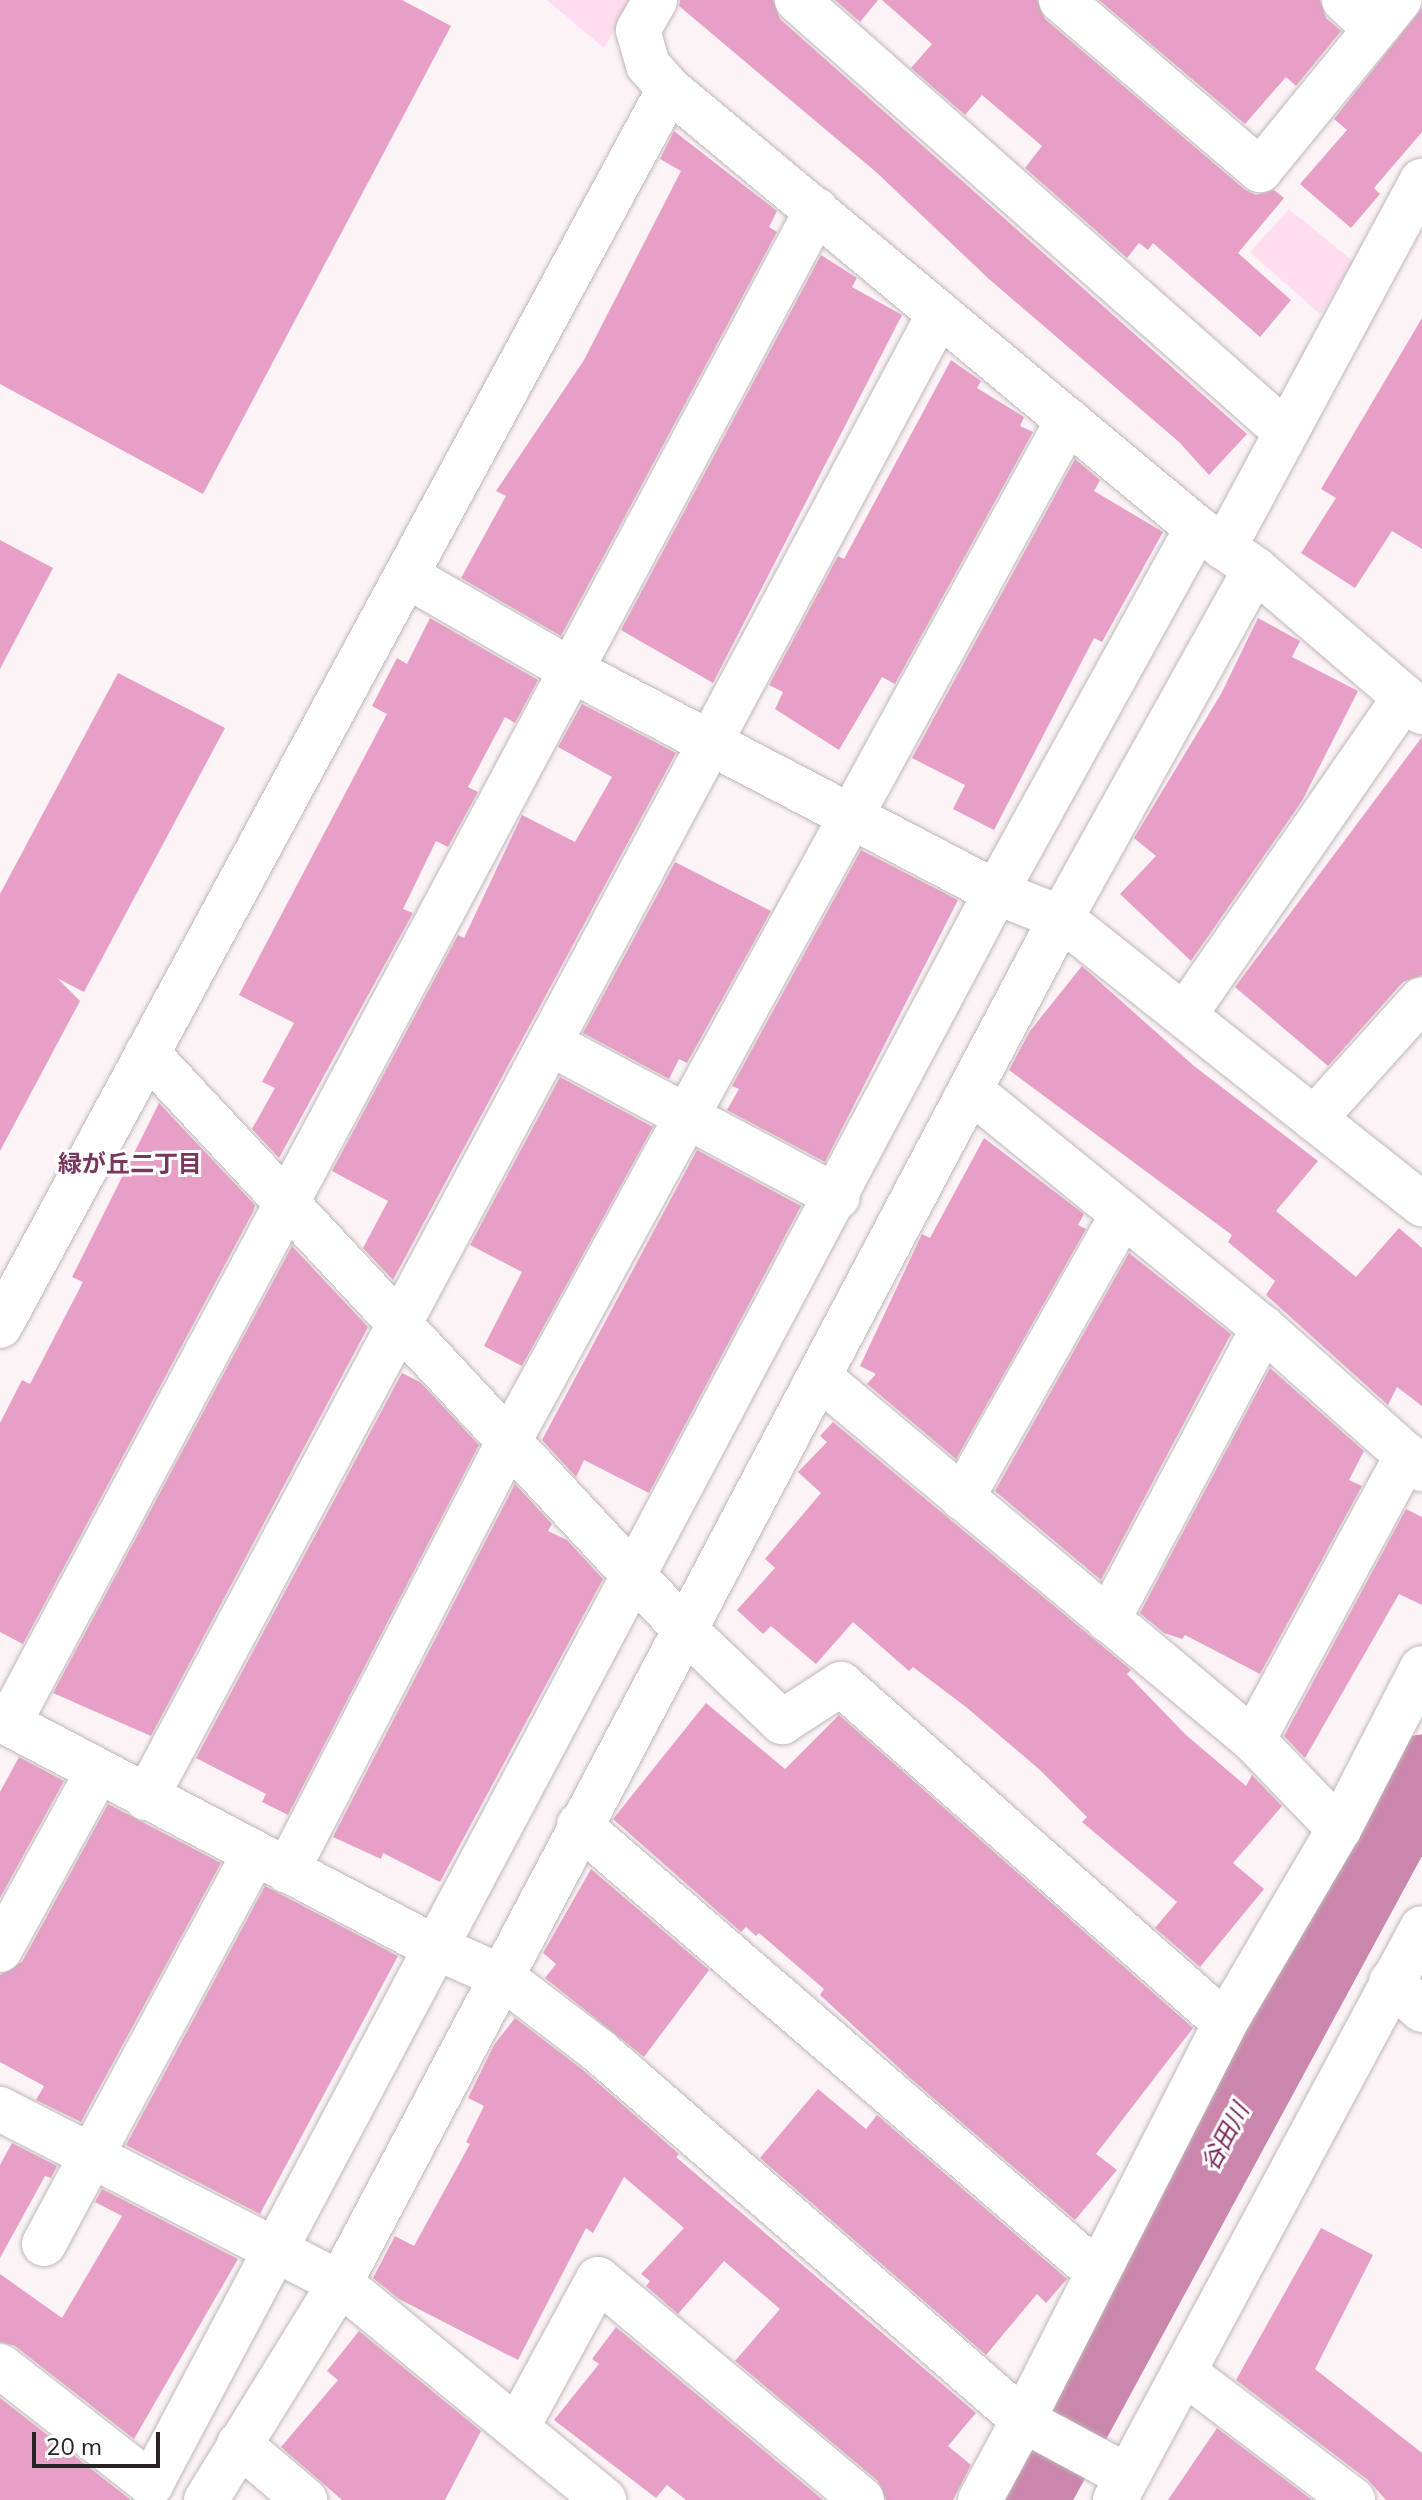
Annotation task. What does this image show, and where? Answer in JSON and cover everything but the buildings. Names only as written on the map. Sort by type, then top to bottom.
[{"type":"street","points":[[655,0],[638,30],[648,65],[669,89],[817,210],[938,316],[1226,548],[1413,705],[1186,1013]]},
{"type":"street","points":[[797,0],[1286,432]]},
{"type":"street","points":[[1061,0],[1260,170],[1373,10]]},
{"type":"street","points":[[0,1326],[409,577],[669,89]]},
{"type":"street","points":[[206,2500],[340,2283],[683,1628],[1061,918],[1226,548],[1422,181]]},
{"type":"street","points":[[817,210],[287,1209],[4,1721],[97,1773],[433,1946],[502,1977],[599,2051],[1023,2420],[1121,2488],[1406,1996],[1422,1928]]},
{"type":"street","points":[[146,1798],[938,316]]},
{"type":"street","points":[[44,2244],[91,2158],[270,1862],[509,1441],[690,1116],[850,814],[1068,420]]},
{"type":"street","points":[[0,2366],[151,2484],[433,1946],[838,1197],[996,892],[1226,548]]},
{"type":"street","points":[[409,577],[571,670],[996,892],[1061,918],[1186,1013],[1422,1204]]},
{"type":"street","points":[[1314,1119],[1422,999]]},
{"type":"street","points":[[551,1044],[838,1197]]},
{"type":"street","points":[[147,1053],[287,1209],[637,1573],[683,1628],[782,1722],[841,1684],[1225,2023]]},
{"type":"street","points":[[970,1090],[1121,1217],[1263,1328],[1414,1462],[1253,1740]]},
{"type":"street","points":[[962,1498],[1121,1217]]},
{"type":"street","points":[[1108,1620],[1263,1328]]},
{"type":"street","points":[[819,1377],[1253,1740],[1339,1829]]},
{"type":"street","points":[[980,2500],[1225,2023],[1339,1829],[1422,1668]]},
{"type":"street","points":[[0,1950],[97,1773]]},
{"type":"street","points":[[579,1825],[1097,2272]]},
{"type":"street","points":[[0,2109],[340,2283],[518,2426],[604,2500]]},
{"type":"street","points":[[518,2426],[598,2279],[862,2500]]},
{"type":"street","points":[[1185,2373],[1353,2500]]},
{"type":"street","points":[[239,2444],[305,2500]]},
{"type":"shaded area","points":[[547,0],[632,0],[604,48]]},
{"type":"shaded area","points":[[1289,209],[1354,262],[1320,314],[1250,252]]},
{"type":"waterway","name":"谷田川","points":[[1029,2500],[1422,1774]]},
{"type":"district","name":"緑が丘二丁目","points":[[130,1164]]}]
